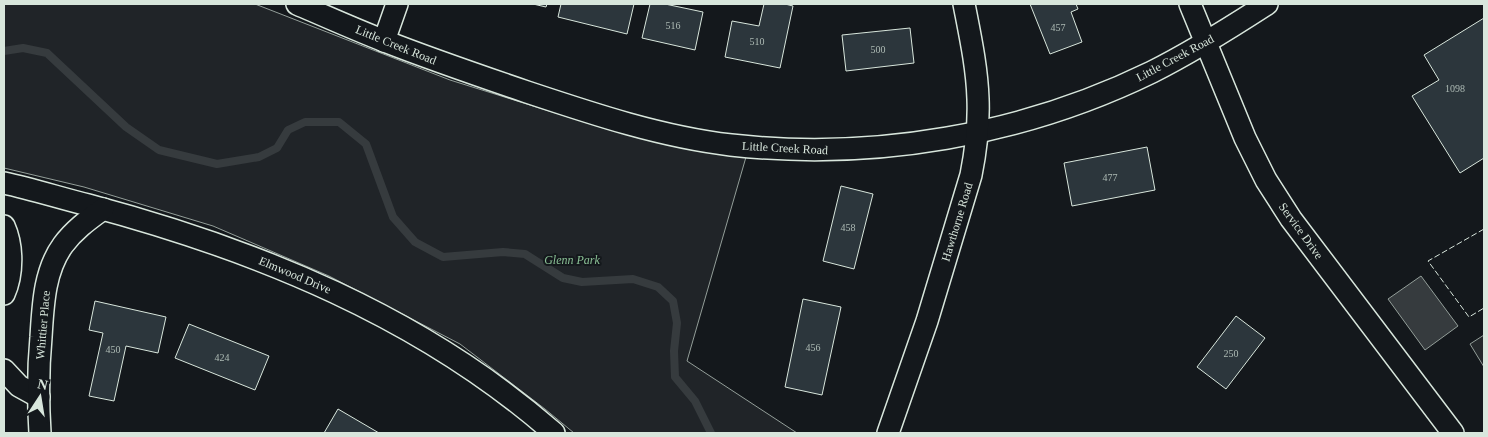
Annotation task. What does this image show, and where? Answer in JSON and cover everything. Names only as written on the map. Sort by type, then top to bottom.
[{"type":"street","name":"Little Creek Road","points":[[297,4],[444,64],[566,105],[678,136],[729,145],[780,150],[884,147],[978,132],[1037,116],[1095,96],[1151,72],[1206,44],[1267,4]]},
{"type":"street","points":[[384,41],[397,4]]},
{"type":"street","name":"Hawthorne Road","points":[[888,433],[927,321],[971,175],[975,154],[978,132],[978,98],[975,64],[964,4]]},
{"type":"street","name":"Service Drive","points":[[1190,4],[1244,138],[1266,180],[1291,219],[1453,433]]},
{"type":"street","name":"Elmwood Drive","points":[[4,183],[162,225],[278,267],[333,291],[402,326],[467,366],[528,411],[554,433]]},
{"type":"street","name":"Whittier Place","points":[[40,433],[39,364],[43,298],[50,272],[62,246],[80,226],[103,209]]},
{"type":"street","points":[[4,226],[10,252],[10,273],[4,294]]},
{"type":"street","points":[[4,370],[19,386],[39,396]]},
{"type":"green space","name":"Glenn Park","points":[[4,4],[255,4],[450,80],[610,130],[746,157],[687,361],[797,433],[574,433],[460,344],[329,276],[213,226],[84,187],[4,168]]},
{"type":"shaded area","points":[[1421,276],[1458,326],[1425,350],[1388,299]]},
{"type":"shaded area","points":[[1484,335],[1484,367],[1470,344]]},
{"type":"building","points":[[533,4],[547,4],[546,7]]},
{"type":"building","points":[[561,4],[634,4],[627,34],[558,17]]},
{"type":"building","points":[[650,4],[665,4],[703,12],[695,50],[642,38]]},
{"type":"building","points":[[764,4],[793,6],[780,68],[725,57],[732,21],[759,26]]},
{"type":"building","points":[[1030,4],[1076,4],[1078,9],[1071,12],[1082,42],[1050,54]]},
{"type":"building","points":[[1484,18],[1484,158],[1460,173],[1412,96],[1439,80],[1424,55]]},
{"type":"building","points":[[910,28],[914,63],[846,71],[842,35]]},
{"type":"building","points":[[1147,147],[1155,190],[1072,206],[1064,163]]},
{"type":"building","points":[[841,186],[873,194],[854,269],[823,261]]},
{"type":"building","points":[[803,299],[841,307],[822,395],[785,387]]},
{"type":"building","points":[[95,301],[166,317],[158,353],[126,346],[114,401],[89,396],[103,333],[89,330]]},
{"type":"building","points":[[1236,316],[1265,338],[1226,389],[1197,367]]},
{"type":"building","points":[[189,324],[269,356],[255,390],[175,358]]},
{"type":"building","points":[[338,409],[379,433],[324,433]]},
{"type":"waterway","points":[[4,51],[23,48],[47,53],[126,127],[159,150],[217,164],[259,157],[277,148],[288,130],[305,122],[339,122],[366,144],[393,217],[415,242],[443,257],[503,252],[525,254],[563,278],[582,282],[633,279],[658,287],[673,301],[677,323],[674,351],[675,377],[695,401],[711,433]]},
{"type":"fence","points":[[1484,229],[1428,261],[1469,317],[1484,308]]}]
